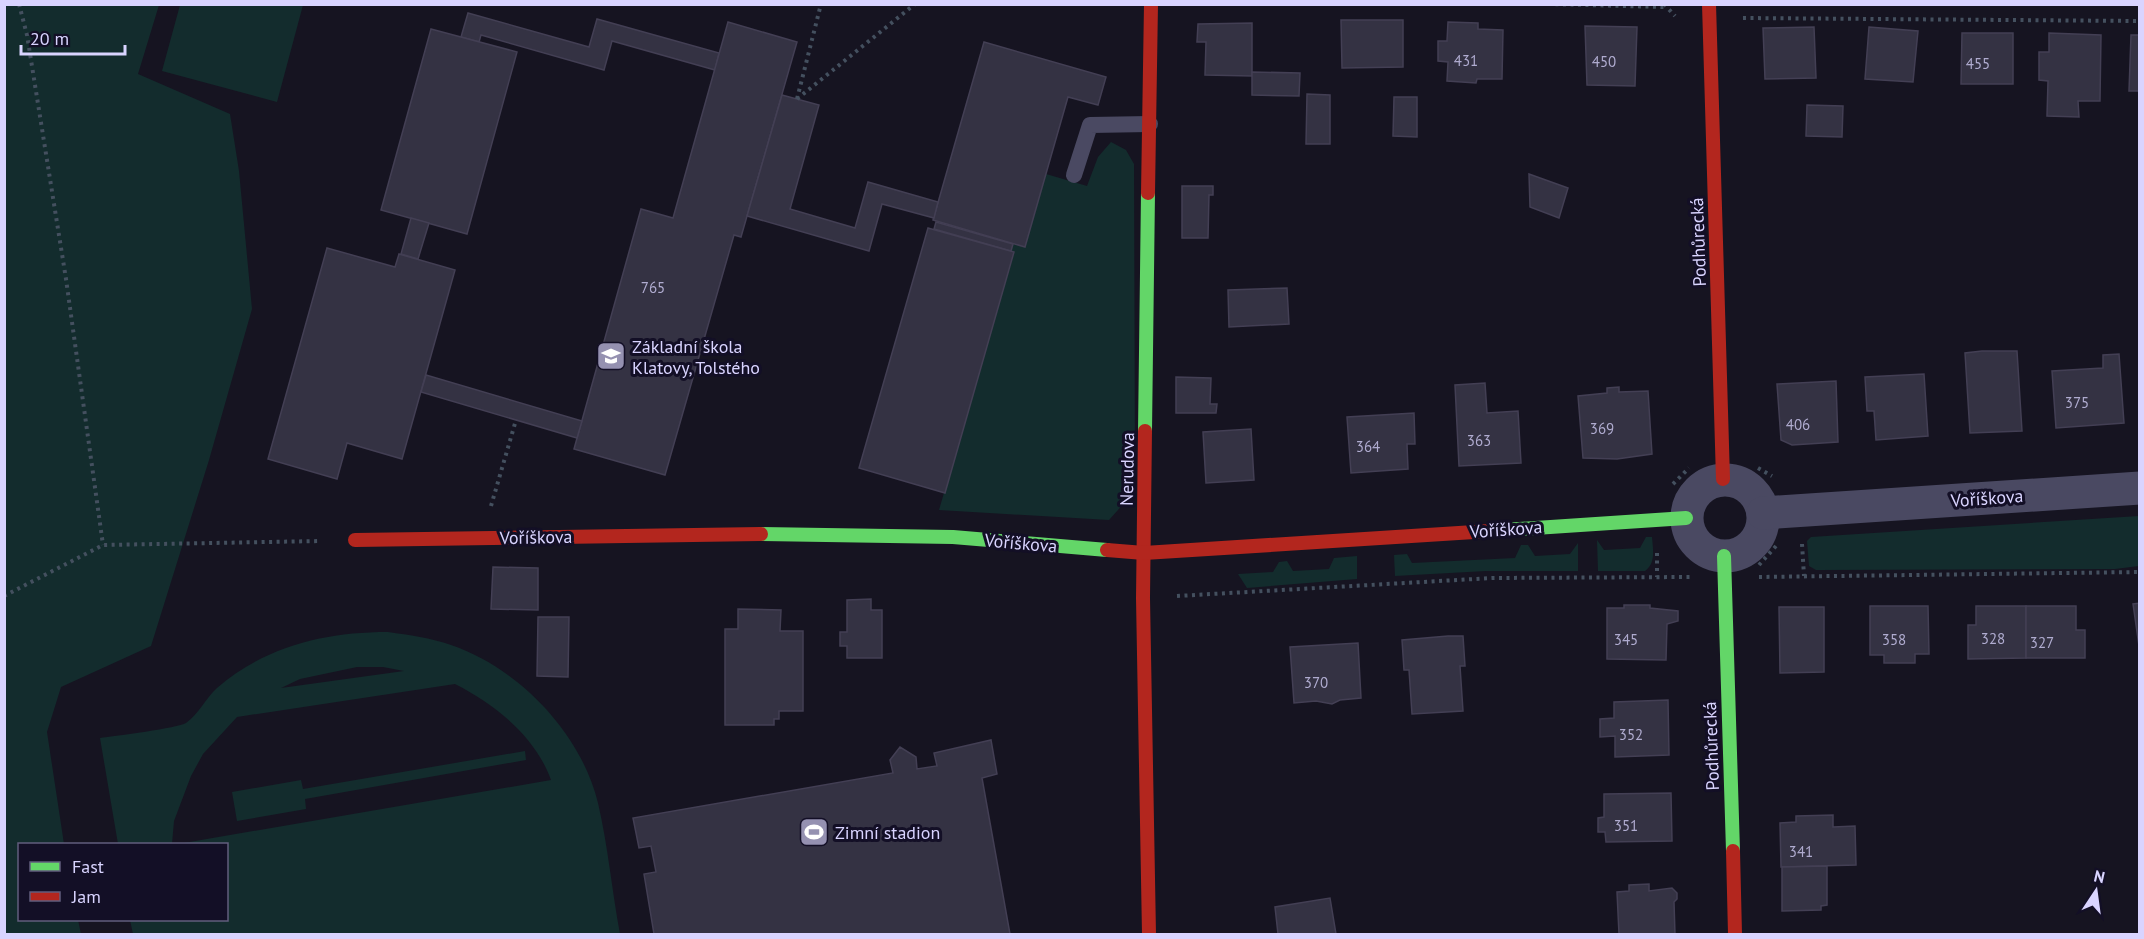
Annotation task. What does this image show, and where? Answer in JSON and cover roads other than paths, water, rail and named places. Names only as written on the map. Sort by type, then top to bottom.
[{"type":"street","name":"Nerudova","points":[[1149,934],[1143,598],[1151,4]]},
{"type":"street","name":"Podhůrecká","points":[[1709,4],[1723,479]]},
{"type":"street","points":[[1723,479],[1747,486],[1759,501],[1763,513],[1760,532],[1754,544],[1737,554],[1724,556],[1700,547],[1692,537],[1686,518],[1689,504],[1697,492],[1709,483],[1723,479]]},
{"type":"street","name":"Voříškova","points":[[1763,513],[2139,488]]},
{"type":"street","name":"Voříškova","points":[[355,540],[758,534],[953,537],[1144,553],[1686,518]]},
{"type":"street","name":"Podhůrecká","points":[[1724,556],[1735,934]]},
{"type":"lane","points":[[1074,175],[1090,125],[1150,124]]},
{"type":"place","name":"Základní škola Klatovy, Tolstého","points":[[611,356]]},
{"type":"place","name":"Zimní stadion","points":[[814,832]]}]
